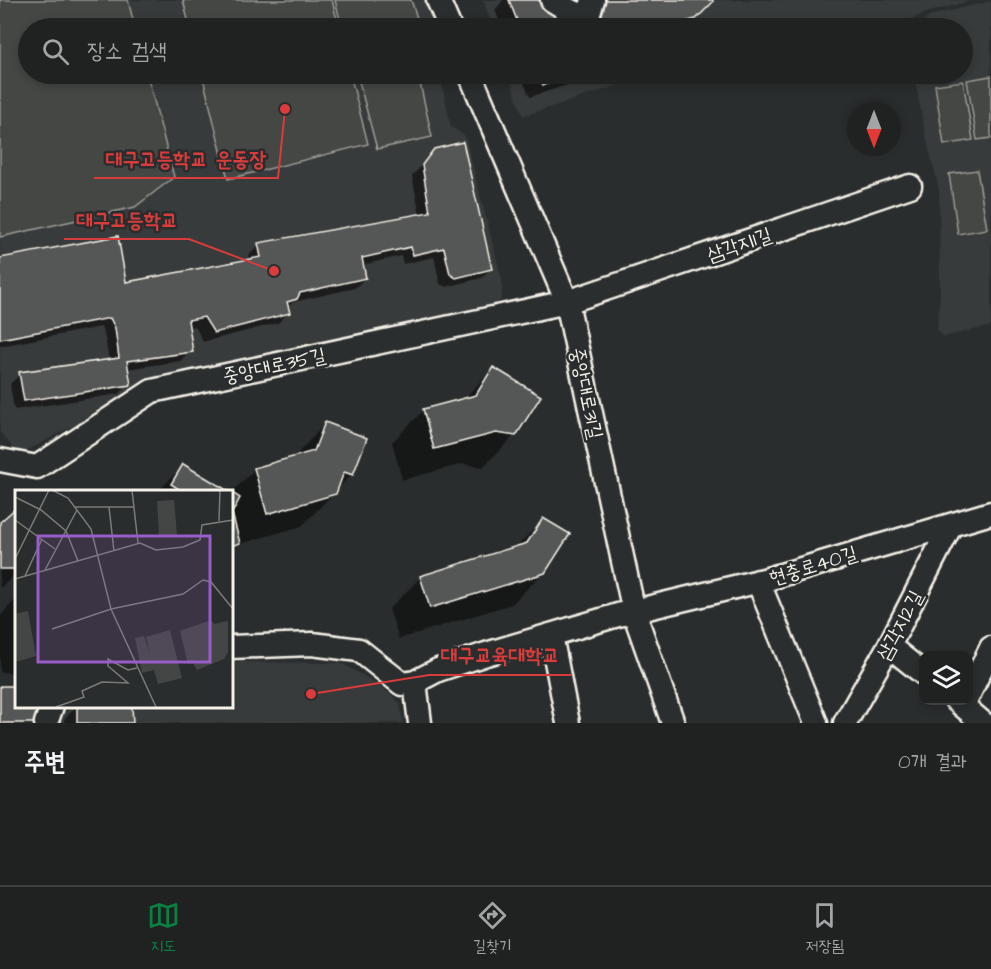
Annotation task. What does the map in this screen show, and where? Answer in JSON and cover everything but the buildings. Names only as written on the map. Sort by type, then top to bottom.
[{"type":"street","points":[[438,0],[446,18]]},
{"type":"street","points":[[552,0],[570,11],[588,17],[593,0]]},
{"type":"street","name":"중앙대로31길","points":[[474,84],[567,302],[633,612],[672,723]]},
{"type":"street","name":"삼각지1길","points":[[567,302],[910,186]]},
{"type":"street","name":"중앙대로35길","points":[[0,460],[37,467],[152,392],[567,302]]},
{"type":"street","name":"현충로40길","points":[[415,682],[438,670],[618,615],[758,581],[991,513]]},
{"type":"street","name":"삼각지2길","points":[[845,723],[889,646],[951,525]]},
{"type":"street","points":[[758,581],[816,723]]},
{"type":"street","points":[[551,635],[568,723]]},
{"type":"street","points":[[232,647],[312,645],[359,650],[402,684],[415,682],[420,723]]},
{"type":"street","points":[[889,646],[919,670]]},
{"type":"street","points":[[973,682],[991,648]]},
{"type":"street","points":[[967,705],[983,723]]},
{"type":"street","points":[[46,723],[51,708]]},
{"type":"shaded area","points":[[0,0],[429,0],[432,18],[18,18],[18,84],[442,84],[451,127],[465,136],[502,280],[502,299],[495,304],[344,338],[138,391],[19,455],[0,432]]},
{"type":"shaded area","points":[[0,0],[128,0],[132,18],[18,18],[18,84],[150,84],[174,177],[135,207],[0,237]]},
{"type":"shaded area","points":[[183,0],[332,0],[336,18],[188,18]]},
{"type":"shaded area","points":[[335,0],[411,0],[417,18],[340,18]]},
{"type":"shaded area","points":[[483,0],[973,0],[914,18],[489,18]]},
{"type":"shaded area","points":[[991,1],[991,326],[943,337],[937,329],[940,294],[939,190],[916,84],[973,84],[973,18],[928,18]]},
{"type":"shaded area","points":[[991,76],[991,138],[977,140],[968,84],[973,84],[973,79]]},
{"type":"shaded area","points":[[204,84],[353,84],[368,144],[228,179]]},
{"type":"shaded area","points":[[360,84],[420,84],[432,137],[377,149]]},
{"type":"shaded area","points":[[512,84],[623,84],[523,116]]},
{"type":"shaded area","points":[[964,84],[973,140],[944,145],[935,85]]},
{"type":"shaded area","points":[[977,170],[987,229],[958,234],[949,174]]},
{"type":"shaded area","points":[[232,662],[341,663],[381,686],[400,703],[403,723],[61,723],[63,713],[71,708],[232,708]]},
{"type":"place","name":"대구고등학교 운동장","points":[[285,109]]},
{"type":"place","name":"대구고등학교","points":[[274,271]]},
{"type":"place","name":"대구교육대학교","points":[[311,694]]}]
